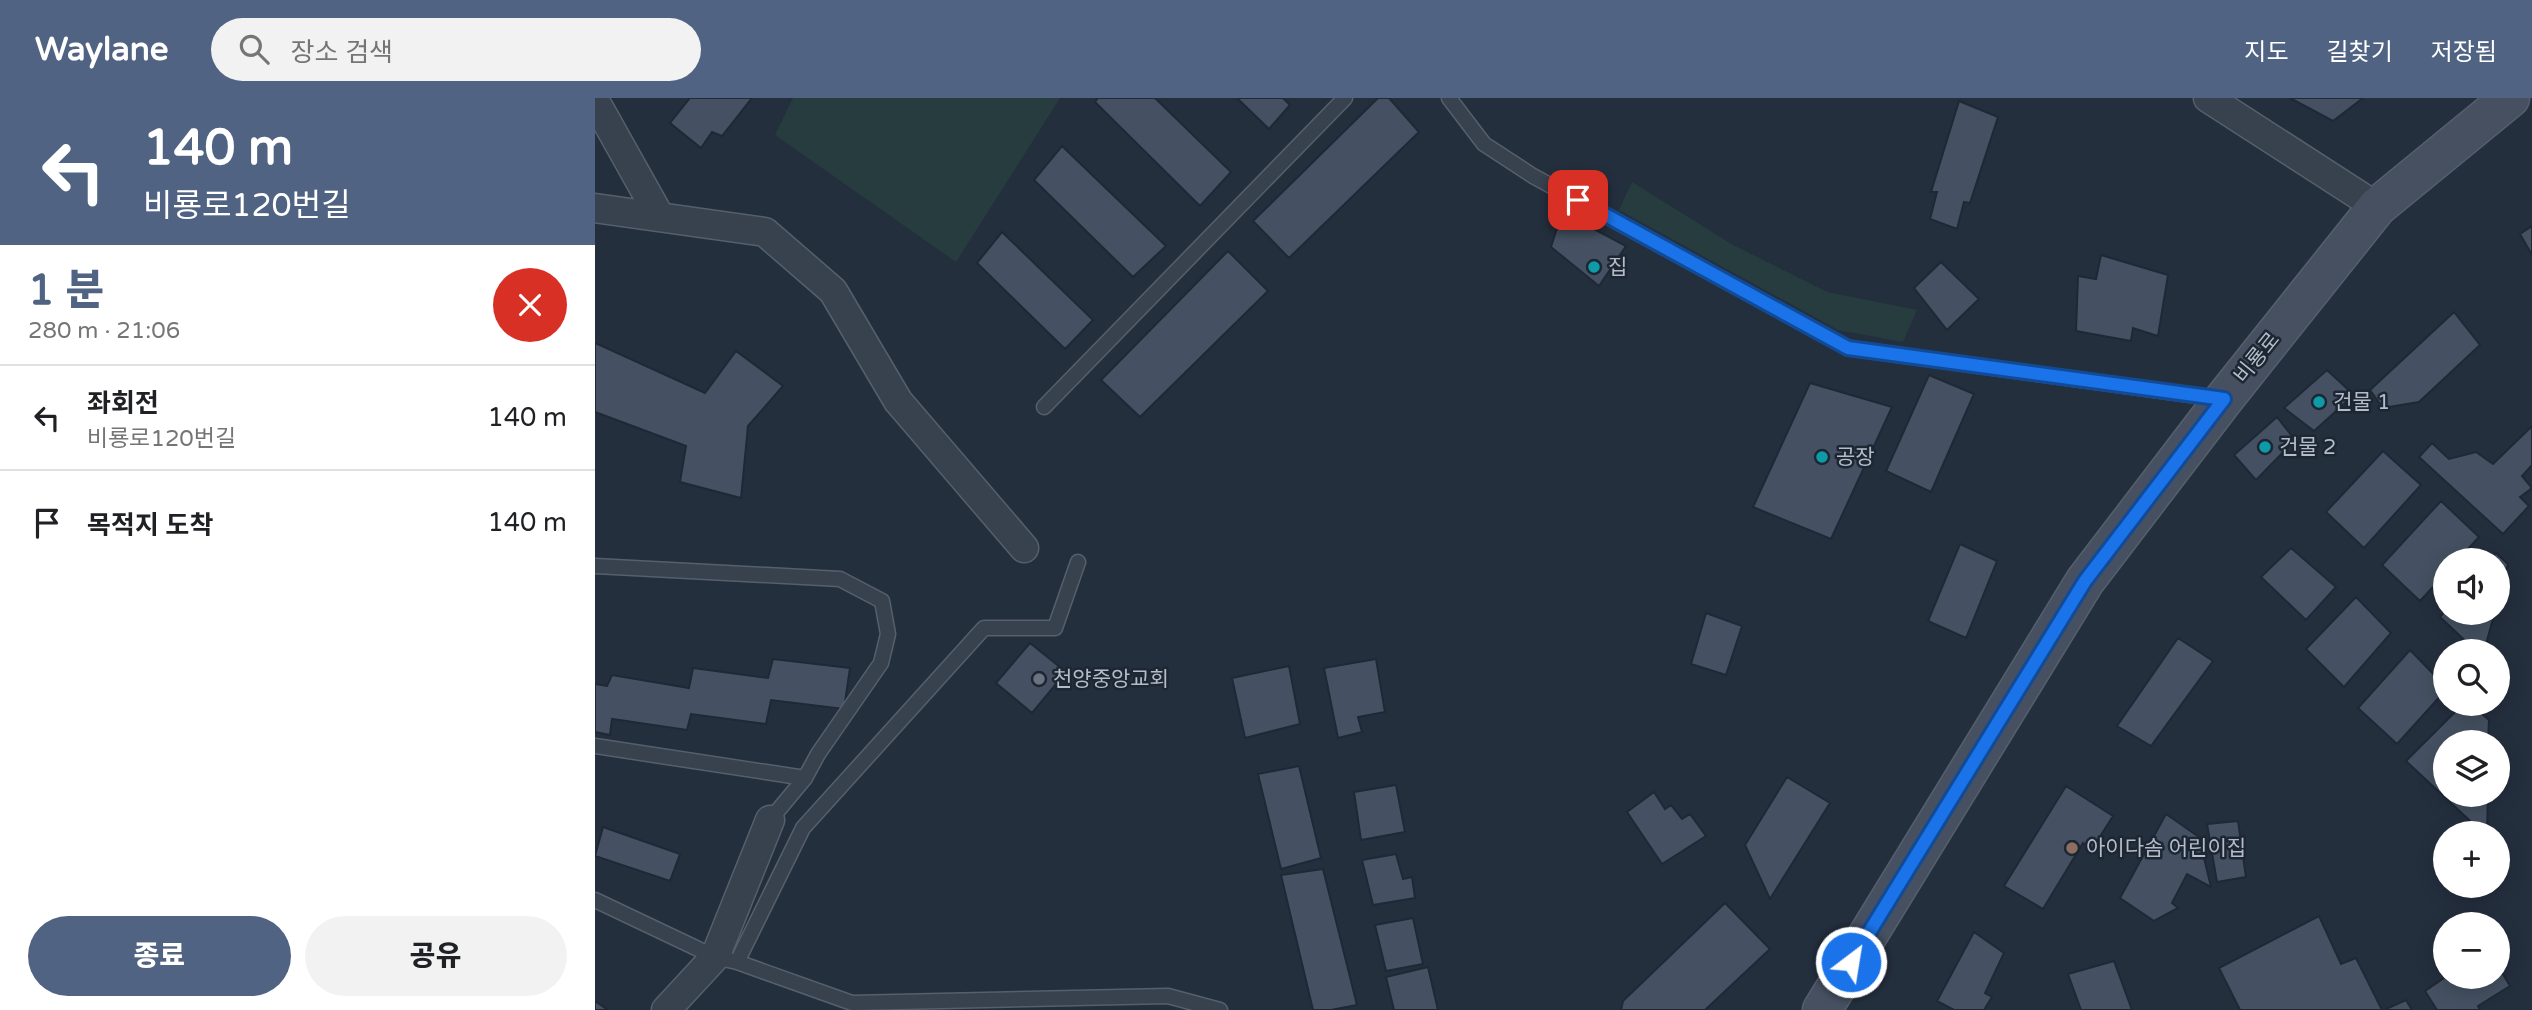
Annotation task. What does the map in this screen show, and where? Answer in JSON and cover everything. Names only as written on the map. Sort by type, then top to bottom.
[{"type":"main road","name":"비룡로","points":[[1822,1010],[2085,581],[2224,399],[2377,207],[2510,98]]},
{"type":"street","points":[[2208,98],[2377,207]]},
{"type":"street","points":[[600,107],[660,217]]},
{"type":"street","points":[[595,208],[765,232],[833,291],[898,401],[1024,548]]},
{"type":"street","points":[[666,1010],[726,959],[770,820]]},
{"type":"lane","points":[[1044,407],[1345,98]]},
{"type":"lane","points":[[1450,98],[1484,144],[1532,176],[1848,348],[2224,399]]},
{"type":"lane","points":[[726,959],[803,828],[984,628],[1055,628],[1078,562]]},
{"type":"lane","points":[[595,566],[840,579],[882,601],[888,634],[881,663],[818,754],[805,778],[770,820]]},
{"type":"lane","points":[[595,746],[805,778]]},
{"type":"lane","points":[[595,900],[726,959],[852,1003],[1168,996],[1220,1010]]},
{"type":"green space","points":[[793,98],[1060,98],[956,262],[775,135]]},
{"type":"green space","points":[[1632,182],[1733,245],[1827,292],[1917,310],[1903,342],[1838,330],[1619,210]]},
{"type":"building","points":[[690,98],[752,98],[722,136],[712,132],[701,148],[670,123]]},
{"type":"building","points":[[1098,98],[1155,98],[1231,172],[1200,206],[1095,102]]},
{"type":"building","points":[[1237,98],[1283,98],[1290,105],[1269,129]]},
{"type":"building","points":[[1378,98],[1389,98],[1419,132],[1289,258],[1253,221]]},
{"type":"building","points":[[2290,98],[2363,98],[2333,121]]},
{"type":"building","points":[[1959,101],[1998,117],[1970,203],[1964,202],[1957,229],[1930,219],[1937,192],[1931,192]]},
{"type":"building","points":[[1062,146],[1166,246],[1133,277],[1034,180]]},
{"type":"building","name":"집","points":[[1562,212],[1626,246],[1599,286],[1551,247]]},
{"type":"building","points":[[2532,226],[2532,255],[2520,234]]},
{"type":"building","points":[[1002,232],[1093,320],[1065,349],[977,263]]},
{"type":"building","points":[[1228,251],[1268,291],[1140,417],[1101,380]]},
{"type":"building","points":[[2101,255],[2168,275],[2158,336],[2133,328],[2131,341],[2076,331],[2078,276],[2096,279]]},
{"type":"building","points":[[1941,262],[1979,299],[1947,330],[1914,288]]},
{"type":"building","points":[[2454,312],[2480,345],[2419,402],[2383,408],[2370,390]]},
{"type":"building","points":[[595,343],[705,393],[736,351],[783,386],[748,426],[741,498],[680,482],[686,446],[595,412]]},
{"type":"building","name":"건물 1","points":[[2327,370],[2354,395],[2314,431],[2284,408]]},
{"type":"building","points":[[1929,375],[1974,394],[1931,492],[1886,471]]},
{"type":"building","name":"공장","points":[[1810,383],[1892,407],[1831,539],[1753,507]]},
{"type":"building","name":"건물 2","points":[[2277,417],[2295,440],[2256,480],[2234,455]]},
{"type":"building","points":[[2532,426],[2532,465],[2522,476],[2532,488],[2520,497],[2529,506],[2503,534],[2419,457],[2432,443],[2449,459],[2476,452],[2493,464]]},
{"type":"building","points":[[2383,451],[2421,485],[2364,548],[2326,512]]},
{"type":"building","points":[[2441,501],[2479,537],[2469,548],[2433,548],[2433,587],[2420,601],[2382,565]]},
{"type":"building","points":[[1960,544],[1997,561],[1966,638],[1928,621]]},
{"type":"building","points":[[2291,548],[2336,587],[2306,620],[2261,577]]},
{"type":"building","points":[[2356,597],[2391,633],[2344,687],[2306,649]]},
{"type":"building","points":[[1706,613],[1742,626],[1726,675],[1691,664]]},
{"type":"building","points":[[2448,625],[2491,625],[2487,639],[2463,639]]},
{"type":"building","points":[[2178,638],[2213,661],[2151,746],[2117,726]]},
{"type":"building","points":[[1030,643],[1066,672],[1032,713],[996,683]]},
{"type":"building","points":[[2410,650],[2433,674],[2433,704],[2397,744],[2358,708]]},
{"type":"building","points":[[773,659],[850,668],[844,709],[771,700],[766,724],[691,714],[687,730],[612,719],[610,735],[595,732],[595,684],[607,686],[612,675],[689,688],[693,668],[768,678]]},
{"type":"building","points":[[1376,659],[1385,712],[1358,717],[1362,732],[1338,738],[1324,668]]},
{"type":"building","points":[[1289,666],[1300,724],[1245,738],[1232,678]]},
{"type":"building","points":[[2451,716],[2484,716],[2489,720],[2489,730],[2437,730]]},
{"type":"building","points":[[2433,734],[2433,786],[2406,761]]},
{"type":"building","points":[[1299,766],[1321,858],[1281,869],[1258,774]]},
{"type":"building","points":[[1787,777],[1830,803],[1770,899],[1745,845]]},
{"type":"building","points":[[1396,785],[1405,832],[1361,840],[1354,792]]},
{"type":"building","points":[[2066,786],[2113,816],[2092,849],[2083,843],[2043,909],[2004,886]]},
{"type":"building","points":[[1654,792],[1665,809],[1671,805],[1682,819],[1690,814],[1706,836],[1662,864],[1627,812]]},
{"type":"building","points":[[2455,807],[2488,807],[2487,821],[2470,821]]},
{"type":"building","points":[[2166,814],[2199,837],[2211,887],[2187,874],[2172,903],[2178,908],[2154,921],[2120,898]]},
{"type":"building","points":[[2238,821],[2246,877],[2217,882],[2207,824]]},
{"type":"building","points":[[603,827],[680,854],[670,881],[595,856]]},
{"type":"building","points":[[1396,854],[1403,879],[1412,877],[1415,898],[1373,905],[1362,860]]},
{"type":"building","points":[[1323,869],[1357,1005],[1313,1010],[1281,875]]},
{"type":"building","points":[[1725,903],[1770,949],[1705,1010],[1621,1010],[1623,1001]]},
{"type":"building","points":[[2319,916],[2341,964],[2356,958],[2382,1010],[2240,1010],[2219,968]]},
{"type":"building","points":[[1413,918],[1423,964],[1386,971],[1375,925]]},
{"type":"building","points":[[1974,932],[2004,953],[1985,993],[1992,997],[1984,1010],[1954,1010],[1937,1001]]},
{"type":"building","points":[[2114,961],[2132,1010],[2081,1010],[2068,974]]},
{"type":"building","points":[[1428,967],[1438,1010],[1394,1010],[1386,977]]},
{"type":"building","points":[[2433,986],[2433,989],[2505,989],[2478,1006],[2480,1010],[2437,1010],[2425,991]]},
{"type":"building","points":[[2406,1000],[2412,1010],[2384,1010]]},
{"type":"building","points":[[595,1001],[608,1010],[595,1010]]},
{"type":"place","name":"집","points":[[1594,267]]},
{"type":"place","name":"건물 1","points":[[2319,402]]},
{"type":"place","name":"건물 2","points":[[2265,447]]},
{"type":"place","name":"공장","points":[[1822,457]]},
{"type":"place","name":"천양중앙교회","points":[[1039,679]]},
{"type":"place","name":"아이다솜 어린이집","points":[[2072,848]]},
{"type":"route","points":[[1578,200],[1848,348],[2224,399],[2085,581],[1851,962]]}]
